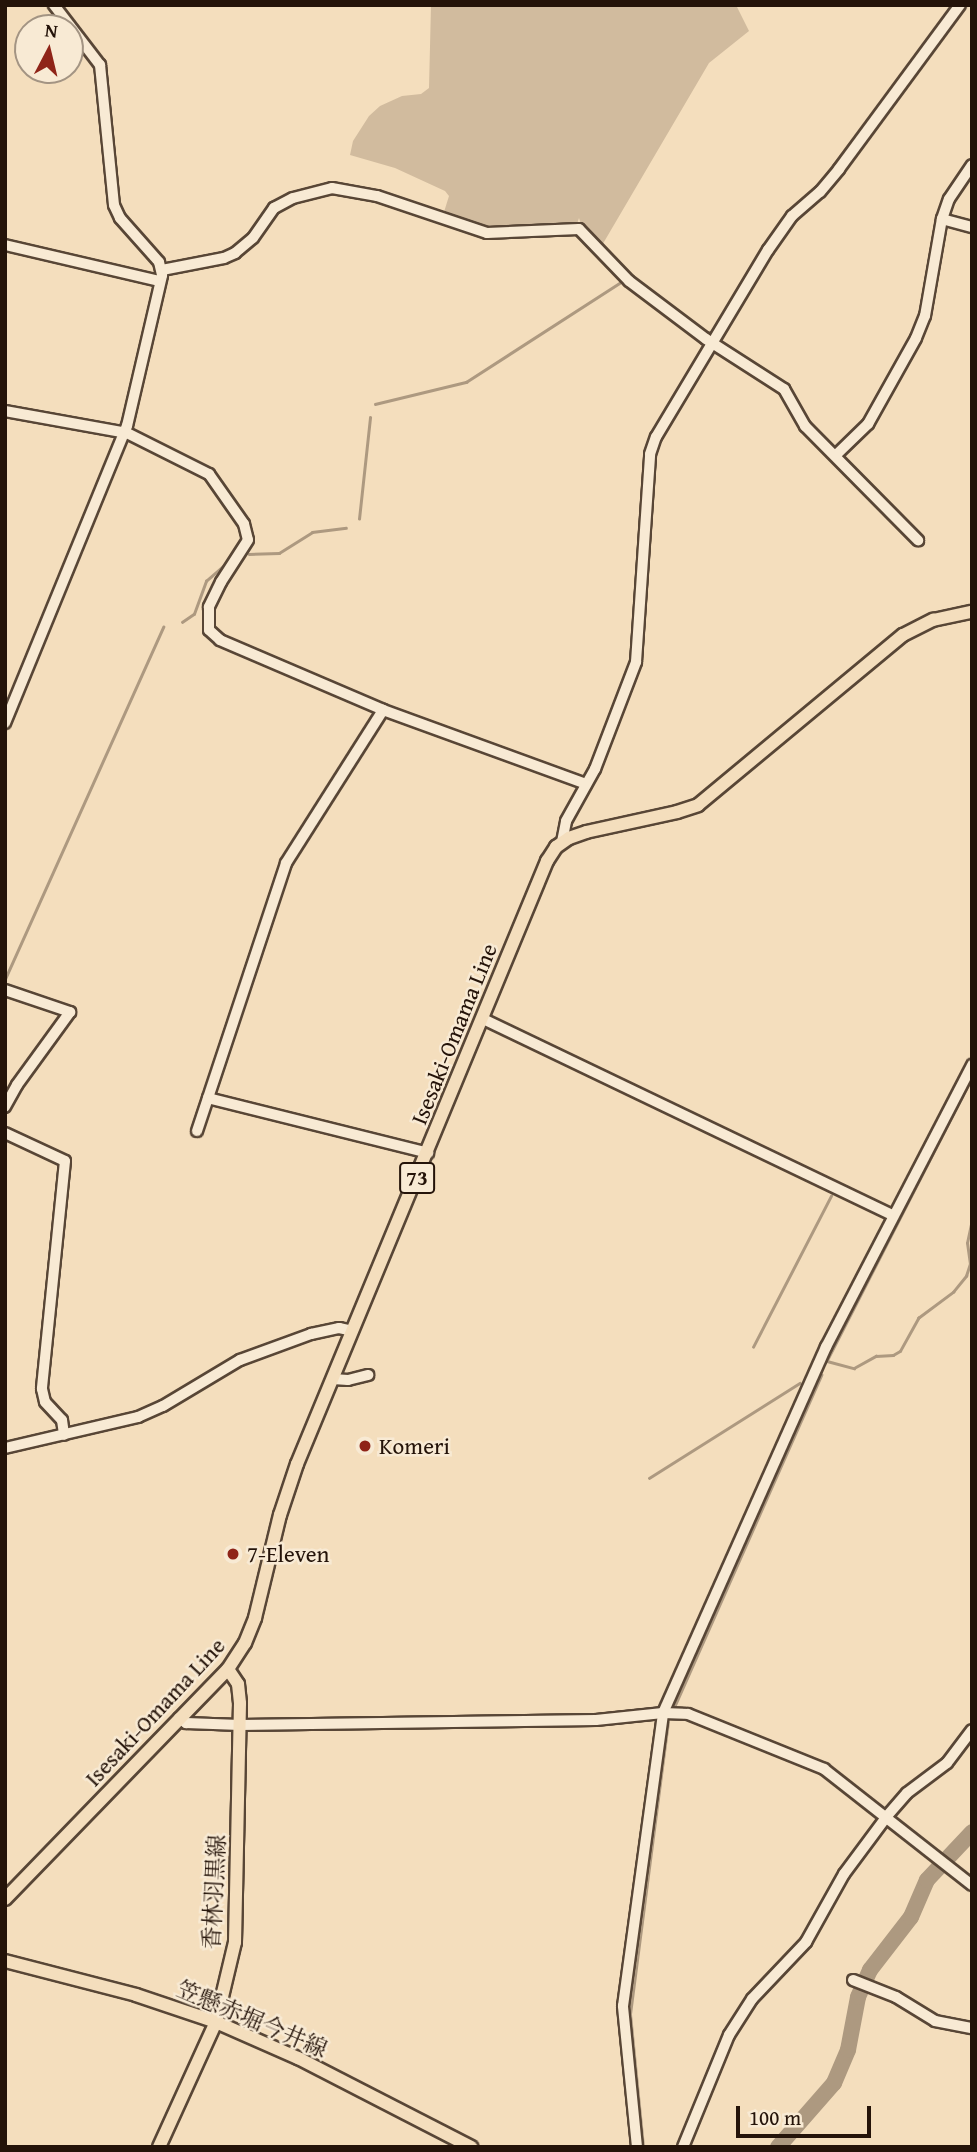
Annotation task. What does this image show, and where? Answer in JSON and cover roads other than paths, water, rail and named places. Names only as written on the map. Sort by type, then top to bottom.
[{"type":"main road","points":[[562,842],[586,832],[698,805],[903,635],[933,620],[972,612]]},
{"type":"main road","name":"Isesaki-Omama Line","points":[[5,1899],[228,1670],[252,1628],[290,1484],[547,861],[562,842]]},
{"type":"main road","name":"香林羽黒線","points":[[159,2147],[216,2022],[234,1942],[240,1693],[236,1678],[228,1670]]},
{"type":"main road","name":"笠懸赤堀今井線","points":[[5,1961],[136,1995],[216,2022],[298,2058],[471,2147]]},
{"type":"street","points":[[5,723],[124,432],[161,275],[159,262],[117,212],[100,65],[54,5]]},
{"type":"street","points":[[562,842],[566,821],[611,729],[636,662],[652,446],[768,250],[792,216],[820,192],[832,177],[960,5]]},
{"type":"street","points":[[836,455],[868,424],[921,327],[942,219],[949,199],[972,164]]},
{"type":"street","points":[[5,245],[161,275],[224,258],[253,238],[274,208],[312,192],[338,189],[377,195],[487,233],[579,229],[629,281],[713,343],[784,390],[805,426],[918,540]]},
{"type":"street","points":[[942,219],[972,227]]},
{"type":"street","points":[[5,411],[124,432],[209,474],[244,523],[248,540],[214,594],[207,617],[209,631],[228,644],[383,710],[586,784]]},
{"type":"street","points":[[197,1131],[286,863],[383,710]]},
{"type":"street","points":[[5,990],[70,1012],[17,1085],[5,1107]]},
{"type":"street","points":[[483,1019],[893,1215]]},
{"type":"street","points":[[637,2147],[623,2006],[663,1713],[817,1365],[972,1065]]},
{"type":"street","points":[[208,1098],[428,1153]]},
{"type":"street","points":[[5,1133],[65,1161],[42,1380],[44,1398],[62,1420],[64,1435]]},
{"type":"street","points":[[5,1448],[145,1414],[224,1367],[291,1341],[339,1328],[353,1331]]},
{"type":"street","points":[[333,1379],[348,1380],[368,1375]]},
{"type":"street","points":[[179,1718],[184,1722],[240,1725],[596,1720],[663,1713],[688,1714],[824,1769],[972,1885]]},
{"type":"street","points":[[683,2147],[729,2035],[741,2014],[765,1983],[806,1942],[844,1874],[887,1816],[907,1793],[947,1763],[972,1730]]},
{"type":"street","points":[[853,1980],[896,1997],[935,2021],[972,2028]]},
{"type":"waterway","points":[[932,34],[952,5]]},
{"type":"waterway","points":[[664,301],[706,332],[713,332],[781,220],[818,185],[916,57]]},
{"type":"waterway","points":[[375,404],[466,382],[624,280]]},
{"type":"waterway","points":[[359,519],[370,418]]},
{"type":"waterway","points":[[249,554],[279,553],[312,532],[346,528]]},
{"type":"waterway","points":[[182,622],[194,614],[206,581],[229,561]]},
{"type":"waterway","points":[[5,979],[163,627]]},
{"type":"waterway","points":[[972,1078],[827,1361],[854,1368],[876,1356],[893,1355],[900,1351],[918,1318],[953,1292],[966,1276],[970,1264],[967,1243],[972,1220]]},
{"type":"waterway","points":[[753,1347],[831,1196]]},
{"type":"waterway","points":[[675,1705],[821,1375]]},
{"type":"waterway","points":[[649,1478],[800,1383]]},
{"type":"waterway","points":[[643,2147],[630,2014],[668,1722]]},
{"type":"waterway","points":[[778,2147],[834,2083],[848,2050],[858,1997],[870,1970],[911,1917],[927,1880],[972,1832]]},
{"type":"place","name":"Komeri","points":[[365,1446]]},
{"type":"place","name":"7-Eleven","points":[[233,1554]]}]
